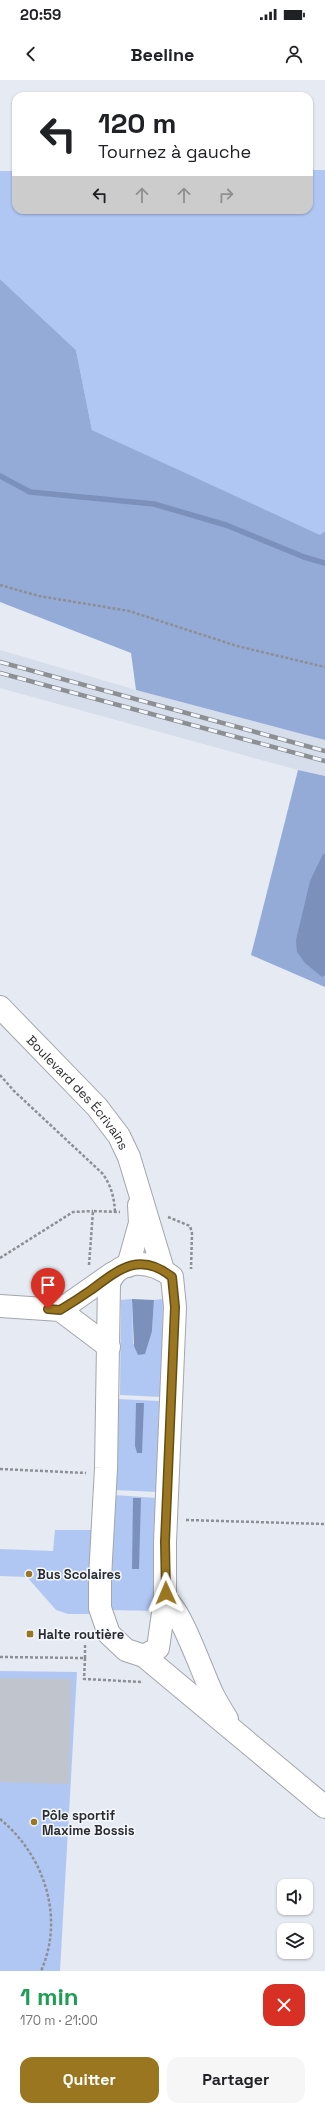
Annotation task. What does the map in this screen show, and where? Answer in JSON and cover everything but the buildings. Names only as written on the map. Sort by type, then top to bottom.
[{"type":"main road","name":"Boulevard des Écrivains","points":[[0,1007],[97,1107],[119,1136],[129,1157],[139,1188]]},
{"type":"main road","points":[[139,1188],[140,1223],[120,1270],[109,1283],[109,1347],[100,1608],[109,1634],[126,1650],[144,1656],[325,1807]]},
{"type":"main road","points":[[139,1188],[163,1270]]},
{"type":"main road","points":[[60,1310],[120,1270],[144,1263],[163,1270],[172,1277],[175,1307],[165,1542],[165,1599],[158,1648],[144,1656]]},
{"type":"main road","points":[[0,1306],[60,1310],[109,1347]]},
{"type":"main road","points":[[165,1599],[170,1602],[178,1617],[213,1695],[234,1732]]},
{"type":"path","points":[[0,585],[39,596],[129,611],[237,646],[325,667]]},
{"type":"path","points":[[0,1075],[14,1091],[103,1174],[111,1185],[115,1199],[115,1212]]},
{"type":"path","points":[[89,1266],[93,1211]]},
{"type":"path","points":[[0,1258],[73,1212],[122,1212]]},
{"type":"path","points":[[0,1469],[90,1473]]},
{"type":"path","points":[[182,1520],[325,1524]]},
{"type":"path","points":[[0,1657],[85,1658],[85,1644]]},
{"type":"path","points":[[0,1819],[20,1839],[34,1857],[44,1879],[49,1897],[51,1923],[48,1948],[41,1971]]},
{"type":"shaded area","points":[[313,170],[325,170],[325,531],[320,536],[92,430],[76,350],[0,279],[0,171],[12,171],[12,214],[313,214]]},
{"type":"shaded area","points":[[0,279],[76,350],[92,430],[320,535],[325,531],[325,740],[136,690],[131,653],[0,602]]},
{"type":"shaded area","points":[[0,650],[136,690],[325,740],[325,776],[298,770],[0,688]]},
{"type":"shaded area","points":[[298,770],[325,776],[325,987],[251,955]]},
{"type":"shaded area","points":[[323,854],[325,854],[325,975],[322,977],[305,963],[297,952],[296,940],[310,881]]},
{"type":"shaded area","points":[[132,1299],[133,1344],[152,1331],[154,1300],[163,1299],[161,1397],[120,1395],[121,1300]]},
{"type":"shaded area","points":[[132,1299],[154,1300],[152,1331],[145,1354],[138,1355],[134,1346]]},
{"type":"shaded area","points":[[118,1399],[159,1401],[157,1492],[115,1490]]},
{"type":"shaded area","points":[[136,1403],[144,1403],[142,1453],[137,1453],[135,1446]]},
{"type":"shaded area","points":[[114,1495],[157,1498],[154,1611],[111,1610]]},
{"type":"shaded area","points":[[133,1498],[141,1498],[139,1569],[132,1569]]},
{"type":"shaded area","points":[[55,1530],[96,1530],[95,1614],[68,1614],[56,1610],[27,1577],[0,1576],[0,1549],[53,1551]]},
{"type":"shaded area","name":"Pôle sportif Maxime Bossis","points":[[0,1671],[77,1672],[60,1971],[0,1971]]},
{"type":"waterway","points":[[0,476],[30,492],[154,504],[226,525],[304,557],[325,563]]},
{"type":"railway","points":[[0,662],[325,751]]},
{"type":"railway","points":[[0,673],[325,761]]},
{"type":"place","name":"Bus Scolaires","points":[[29,1574]]},
{"type":"place","name":"Halte routière","points":[[30,1634]]},
{"type":"place","name":"Pôle sportif Maxime Bossis","points":[[34,1822]]},
{"type":"route","points":[[48,1309],[60,1310],[124,1267],[144,1263],[163,1270],[172,1277],[175,1307],[165,1542],[166,1593]]}]
